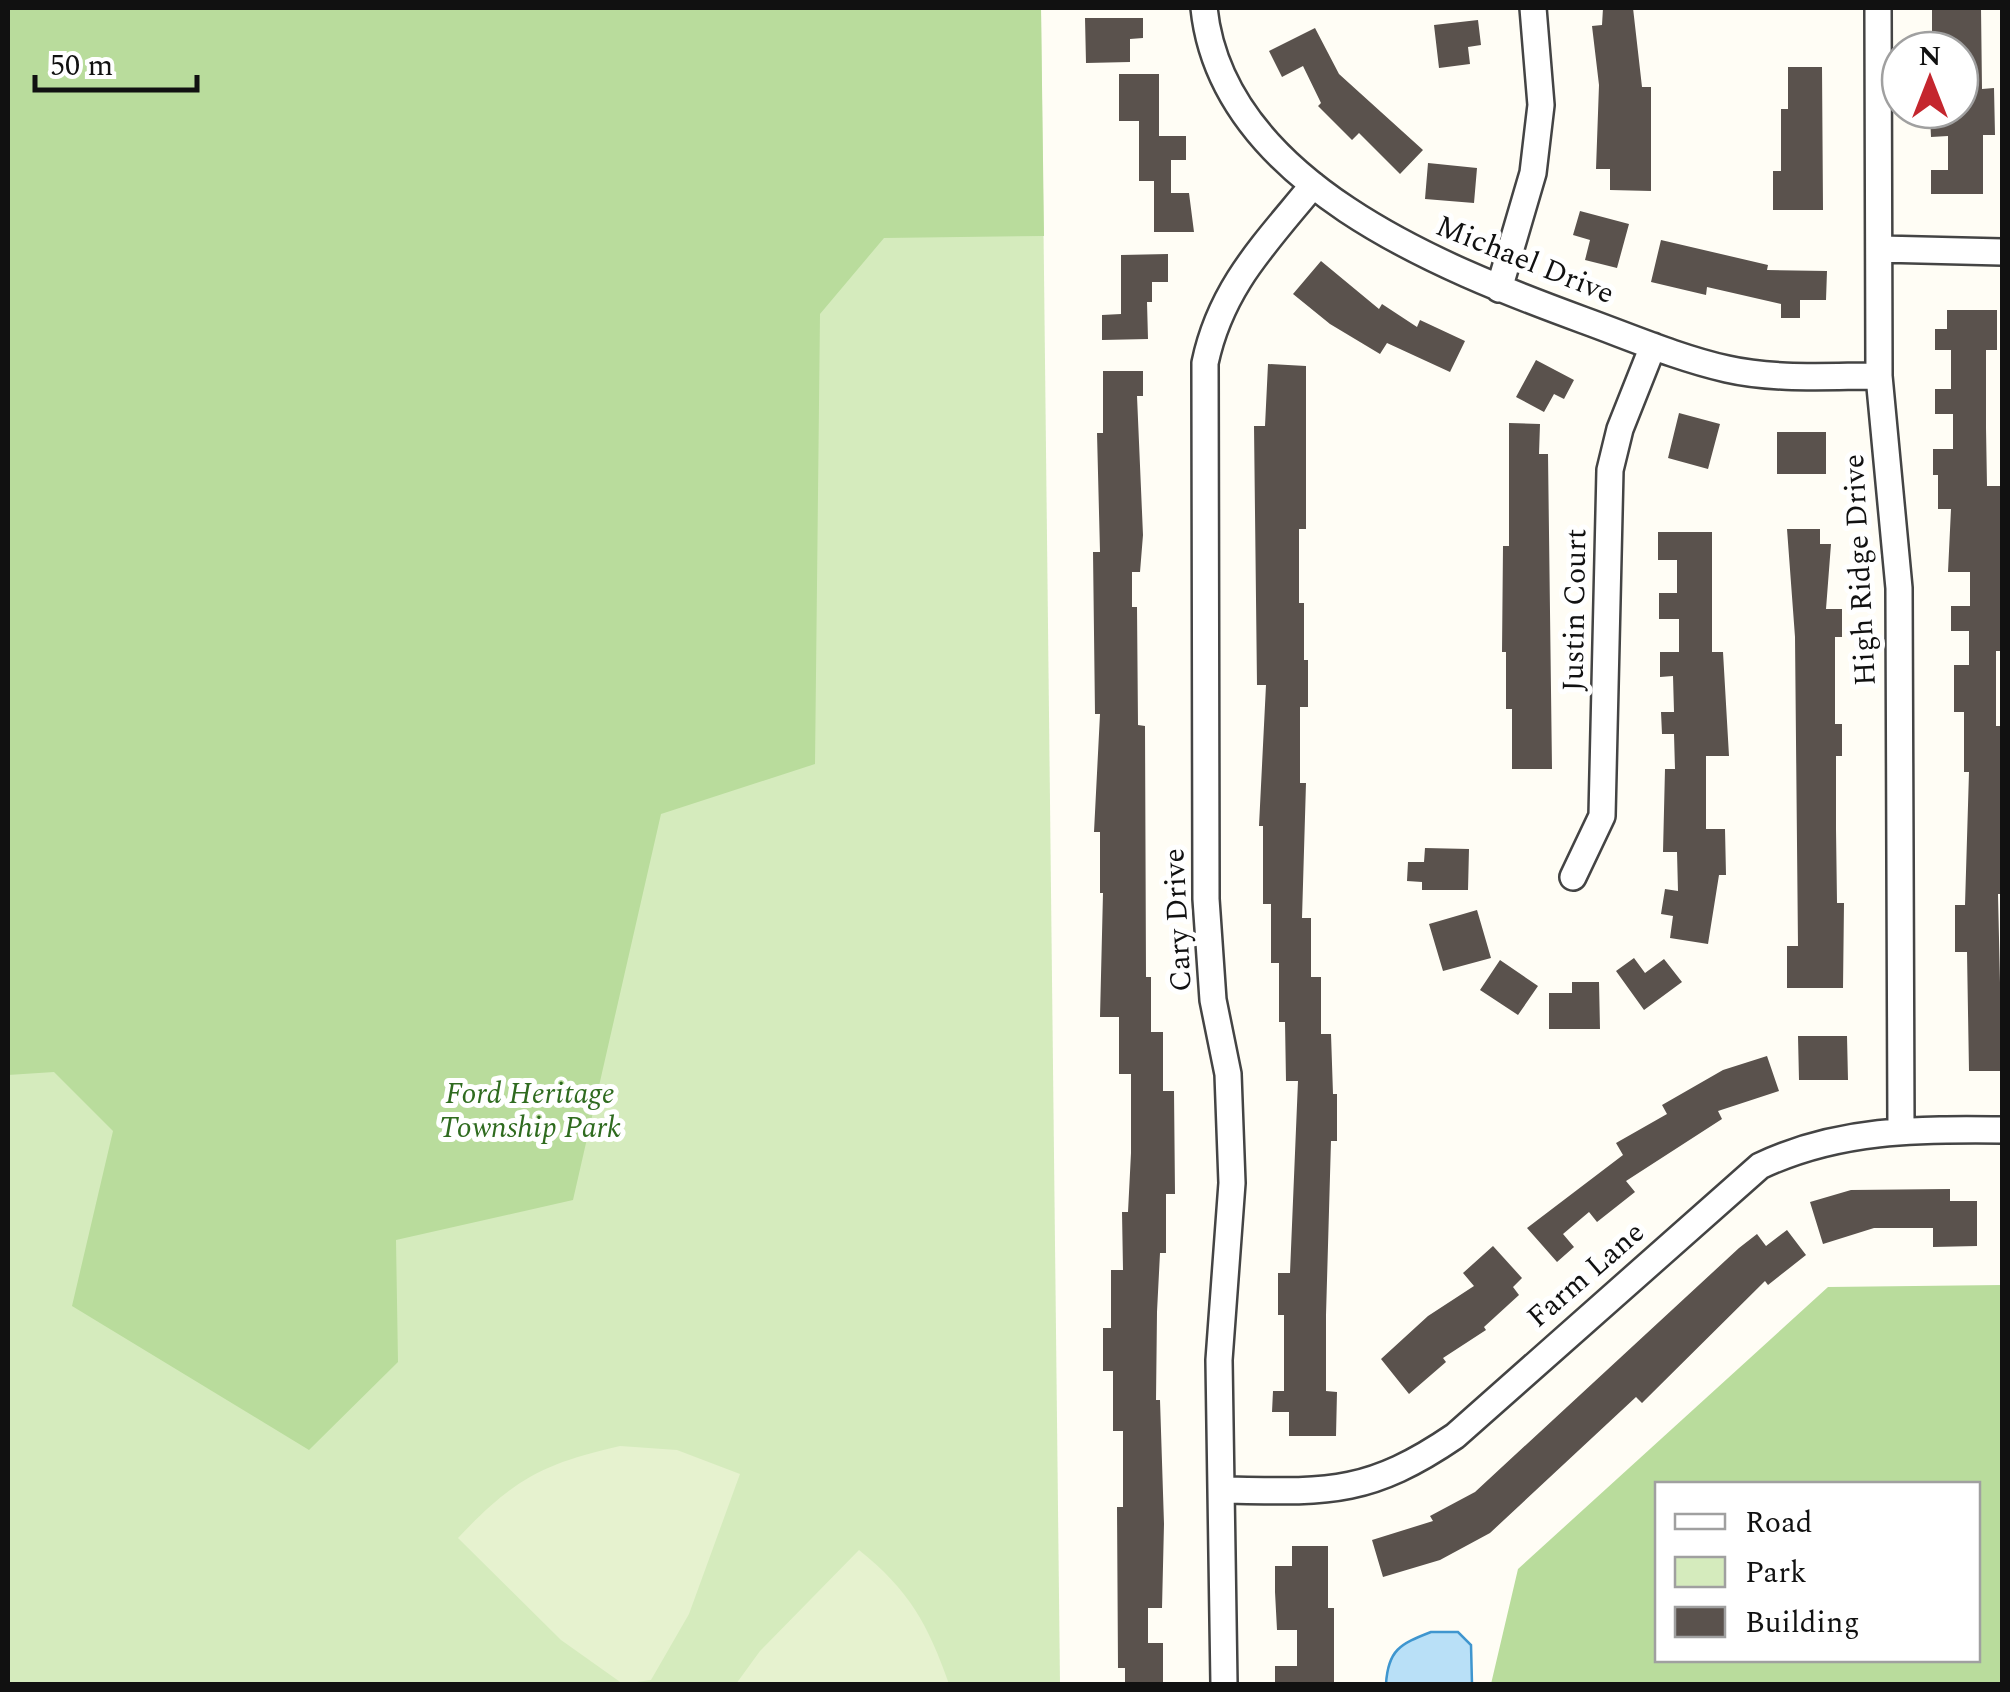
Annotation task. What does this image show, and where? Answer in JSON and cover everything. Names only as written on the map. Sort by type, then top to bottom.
[{"type":"street","name":"Michael Drive","points":[[1204,8],[1207,35],[1228,89],[1266,140],[1313,185],[1438,264],[1654,346],[1728,369],[1879,376]]},
{"type":"street","points":[[1499,289],[1533,173],[1541,105],[1533,8]]},
{"type":"street","name":"High Ridge Drive","points":[[1878,8],[1879,376],[1899,588],[1901,1128]]},
{"type":"street","name":"Cary Drive","points":[[1224,1684],[1219,1360],[1232,1183],[1228,1074],[1213,1000],[1206,899],[1205,364],[1214,322],[1238,277],[1313,185]]},
{"type":"street","points":[[1880,249],[2002,252]]},
{"type":"street","name":"Justin Court","points":[[1573,877],[1602,816],[1610,470],[1620,429],[1654,346]]},
{"type":"street","name":"Farm Lane","points":[[1223,1490],[1315,1492],[1370,1483],[1409,1468],[1455,1436],[1760,1166],[1792,1151],[1901,1128],[2002,1130]]},
{"type":"green space","name":"Ford Heritage Township Park","points":[[8,8],[1041,8],[1060,1684],[8,1684]]},
{"type":"green space","points":[[8,8],[1041,8],[1044,236],[884,238],[820,314],[815,764],[661,814],[573,1200],[396,1240],[398,1362],[309,1450],[72,1306],[113,1131],[54,1072],[8,1075]]},
{"type":"green space","points":[[2002,1285],[2002,1684],[1491,1684],[1518,1569],[1828,1287]]},
{"type":"green space","points":[[620,1446],[677,1450],[740,1474],[689,1614],[651,1680],[623,1684],[561,1640],[458,1538],[495,1502],[530,1477],[569,1460]]},
{"type":"green space","points":[[859,1550],[891,1579],[915,1610],[949,1684],[736,1684],[760,1651]]},
{"type":"water","points":[[1431,1632],[1458,1632],[1471,1645],[1472,1684],[1386,1684],[1390,1663],[1398,1650]]},
{"type":"building","points":[[1603,8],[1633,8],[1642,87],[1651,87],[1651,191],[1610,190],[1610,169],[1596,169],[1599,85],[1592,26],[1602,25]]},
{"type":"building","points":[[1932,8],[1981,8],[1982,89],[1994,88],[1995,135],[1983,135],[1983,194],[1931,194],[1931,170],[1948,170],[1948,136],[1931,137],[1931,130],[1980,130],[1980,30],[1932,30]]},
{"type":"building","points":[[1085,18],[1143,18],[1143,38],[1130,39],[1130,62],[1086,63]]},
{"type":"building","points":[[1478,20],[1481,45],[1468,47],[1470,64],[1439,68],[1434,25]]},
{"type":"building","points":[[1315,28],[1339,74],[1423,150],[1400,174],[1359,133],[1352,140],[1318,106],[1321,103],[1303,66],[1282,77],[1269,51]]},
{"type":"building","points":[[1788,67],[1822,67],[1823,210],[1773,210],[1773,171],[1781,171],[1781,109],[1788,109]]},
{"type":"building","points":[[1119,74],[1159,74],[1159,136],[1186,136],[1186,160],[1171,160],[1171,193],[1189,193],[1194,232],[1154,232],[1154,181],[1139,181],[1139,121],[1119,121]]},
{"type":"building","points":[[1428,163],[1477,168],[1474,203],[1425,199]]},
{"type":"building","points":[[1580,211],[1629,224],[1617,268],[1585,260],[1590,240],[1573,235]]},
{"type":"building","points":[[1661,240],[1768,265],[1767,270],[1827,271],[1826,300],[1800,300],[1800,318],[1781,318],[1781,304],[1707,287],[1706,295],[1651,282]]},
{"type":"building","points":[[1168,254],[1168,282],[1152,282],[1152,302],[1147,302],[1148,339],[1102,340],[1102,315],[1121,314],[1121,255]]},
{"type":"building","points":[[1321,261],[1379,309],[1382,304],[1417,327],[1420,320],[1465,341],[1450,372],[1387,343],[1380,354],[1330,324],[1293,294]]},
{"type":"building","points":[[1947,310],[1997,310],[1997,350],[1986,350],[1986,428],[1987,486],[2000,486],[2002,651],[1996,651],[1996,726],[2002,726],[2002,894],[1998,894],[2002,1071],[1969,1071],[1967,952],[1955,952],[1955,905],[1965,905],[1969,772],[1964,772],[1964,712],[1954,712],[1954,665],[1969,665],[1969,631],[1951,631],[1951,606],[1970,606],[1970,572],[1948,572],[1951,509],[1938,509],[1938,475],[1933,475],[1933,449],[1953,449],[1953,414],[1935,414],[1935,389],[1951,389],[1951,350],[1935,350],[1935,329],[1947,329]]},
{"type":"building","points":[[1536,360],[1574,380],[1564,399],[1554,394],[1544,412],[1516,397]]},
{"type":"building","points":[[1268,364],[1306,366],[1306,529],[1299,529],[1299,603],[1304,603],[1304,660],[1308,660],[1308,707],[1300,707],[1300,783],[1306,783],[1302,918],[1311,918],[1311,977],[1321,977],[1321,1034],[1331,1034],[1333,1094],[1337,1094],[1337,1141],[1331,1141],[1326,1315],[1326,1391],[1337,1392],[1336,1436],[1289,1436],[1289,1412],[1272,1412],[1273,1391],[1284,1391],[1284,1315],[1278,1315],[1278,1273],[1290,1273],[1298,1081],[1286,1081],[1285,1022],[1279,1022],[1279,963],[1271,963],[1271,904],[1263,904],[1263,826],[1259,826],[1266,685],[1257,685],[1254,426],[1265,426]]},
{"type":"building","points":[[1103,371],[1143,371],[1143,396],[1137,396],[1143,535],[1140,572],[1132,572],[1132,607],[1137,607],[1138,725],[1145,726],[1146,977],[1151,977],[1151,1032],[1163,1032],[1163,1091],[1174,1091],[1175,1194],[1166,1194],[1166,1253],[1160,1253],[1157,1312],[1156,1400],[1160,1400],[1164,1524],[1162,1608],[1148,1608],[1148,1643],[1163,1643],[1163,1684],[1125,1684],[1125,1668],[1118,1668],[1117,1507],[1123,1507],[1123,1431],[1113,1431],[1113,1371],[1103,1371],[1103,1328],[1111,1328],[1111,1270],[1123,1270],[1122,1212],[1128,1212],[1131,1074],[1119,1074],[1119,1017],[1100,1017],[1103,893],[1100,832],[1094,832],[1100,714],[1095,714],[1093,552],[1100,552],[1097,433],[1103,433]]},
{"type":"building","points":[[1679,413],[1720,424],[1708,469],[1668,458]]},
{"type":"building","points":[[1509,423],[1540,424],[1539,454],[1548,454],[1552,769],[1512,769],[1512,709],[1506,709],[1506,652],[1502,652],[1503,546],[1509,546]]},
{"type":"building","points":[[1777,432],[1826,432],[1826,474],[1777,474]]},
{"type":"building","points":[[1787,529],[1820,529],[1820,544],[1831,544],[1826,609],[1842,609],[1842,637],[1835,637],[1835,724],[1842,724],[1842,756],[1836,756],[1836,829],[1837,903],[1844,903],[1843,988],[1787,988],[1787,946],[1798,946],[1795,637]]},
{"type":"building","points":[[1658,532],[1712,532],[1712,652],[1723,652],[1729,756],[1706,756],[1706,829],[1725,829],[1726,875],[1719,875],[1708,944],[1670,938],[1673,916],[1661,914],[1665,889],[1678,891],[1677,852],[1663,852],[1665,769],[1675,769],[1674,734],[1662,734],[1661,712],[1674,712],[1673,676],[1660,677],[1660,652],[1679,652],[1679,619],[1659,619],[1659,593],[1677,593],[1677,560],[1658,560]]},
{"type":"building","points":[[1425,848],[1469,849],[1468,890],[1422,890],[1422,882],[1407,881],[1408,862],[1424,862]]},
{"type":"building","points":[[1477,910],[1491,958],[1443,971],[1429,924]]},
{"type":"building","points":[[1634,958],[1645,973],[1664,959],[1682,982],[1644,1010],[1616,971]]},
{"type":"building","points":[[1500,960],[1538,986],[1518,1015],[1480,990]]},
{"type":"building","points":[[1572,982],[1599,982],[1600,1029],[1549,1029],[1549,993],[1572,993]]},
{"type":"building","points":[[1798,1036],[1847,1036],[1848,1080],[1799,1080]]},
{"type":"building","points":[[1767,1056],[1779,1091],[1718,1111],[1722,1119],[1626,1181],[1635,1192],[1597,1222],[1589,1212],[1563,1234],[1574,1247],[1557,1262],[1527,1228],[1623,1155],[1616,1143],[1667,1114],[1662,1105],[1723,1070]]},
{"type":"building","points":[[1950,1189],[1950,1201],[1977,1201],[1977,1246],[1933,1247],[1933,1228],[1874,1228],[1823,1244],[1810,1202],[1851,1190]]},
{"type":"building","points":[[1787,1230],[1806,1255],[1768,1285],[1765,1281],[1642,1403],[1636,1397],[1490,1533],[1440,1560],[1383,1577],[1372,1540],[1433,1521],[1430,1516],[1475,1492],[1739,1248],[1757,1234],[1766,1246]]},
{"type":"building","points":[[1493,1246],[1522,1278],[1513,1287],[1519,1295],[1484,1327],[1486,1330],[1443,1358],[1446,1362],[1409,1394],[1381,1359],[1428,1316],[1474,1286],[1463,1273]]},
{"type":"building","points":[[1292,1546],[1328,1546],[1328,1608],[1334,1608],[1334,1684],[1275,1684],[1275,1666],[1297,1666],[1297,1630],[1277,1630],[1275,1592],[1275,1566],[1292,1566]]}]
